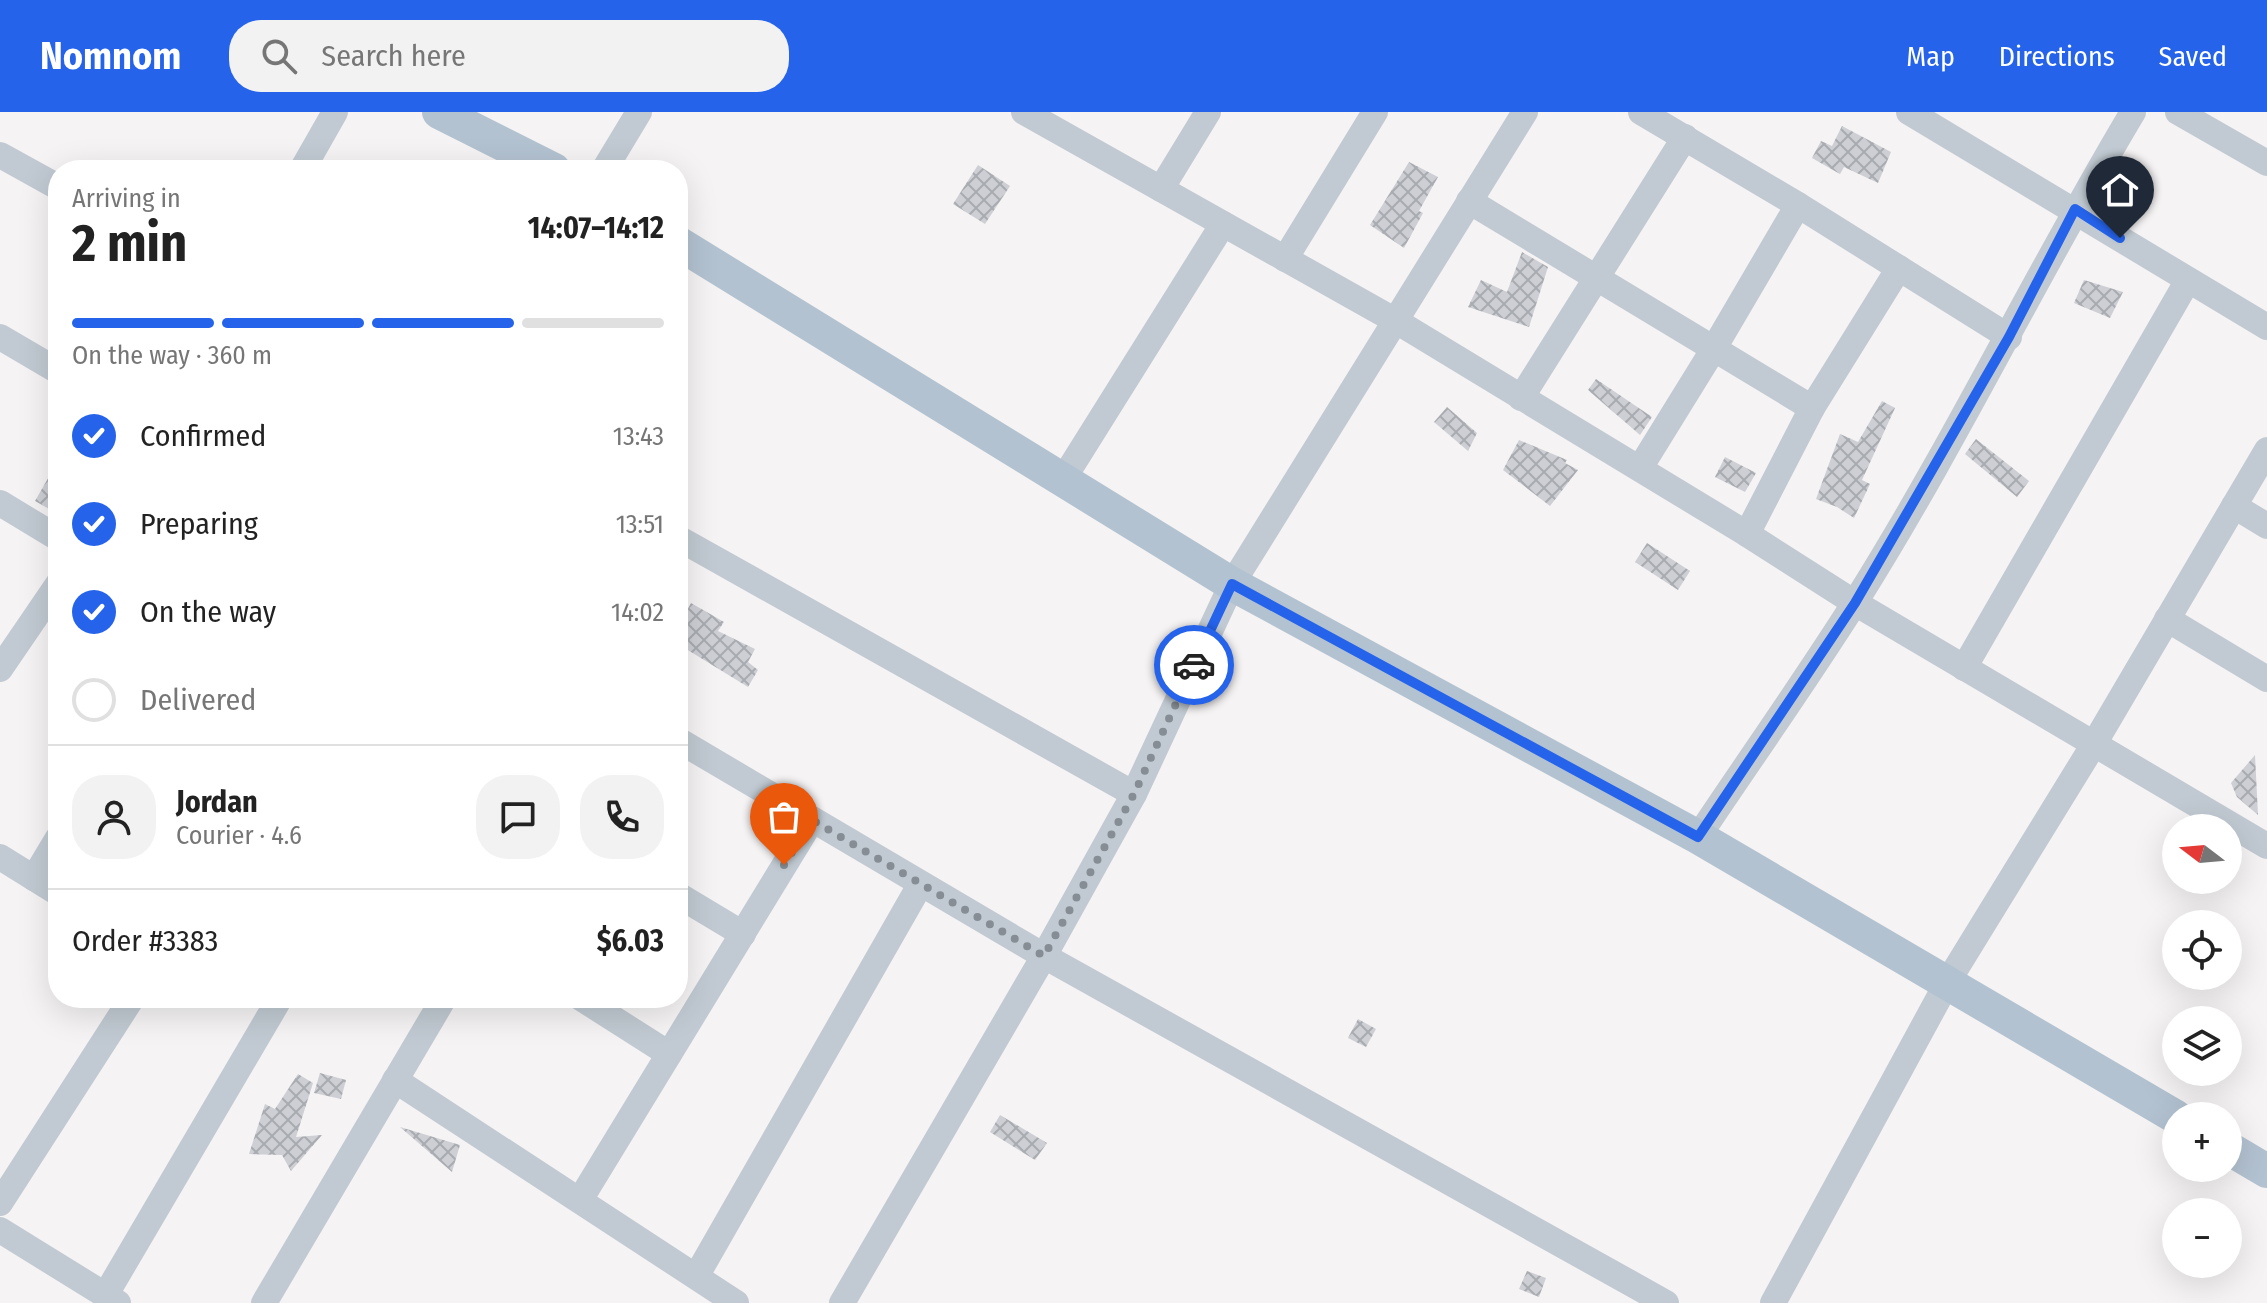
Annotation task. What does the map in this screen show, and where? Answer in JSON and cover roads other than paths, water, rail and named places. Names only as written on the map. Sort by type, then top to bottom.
[{"type":"main road","points":[[439,112],[534,160]]},
{"type":"main road","points":[[688,249],[1232,584],[1698,837],[2162,1109]]},
{"type":"main road","points":[[2242,1156],[2267,1171]]},
{"type":"street","points":[[308,160],[335,112]]},
{"type":"street","points":[[610,160],[639,112]]},
{"type":"street","points":[[1024,112],[1396,321],[1640,468],[1855,603],[2267,846]]},
{"type":"street","points":[[1161,189],[1208,112]]},
{"type":"street","points":[[1285,259],[1375,112]]},
{"type":"street","points":[[842,1303],[1044,956],[1134,794],[1232,584],[1525,112]]},
{"type":"street","points":[[1641,112],[1798,205],[2009,337]]},
{"type":"street","points":[[1909,112],[2267,327]]},
{"type":"street","points":[[1698,837],[1855,603],[2009,337],[2075,209],[2133,112]]},
{"type":"street","points":[[2178,112],[2267,163]]},
{"type":"street","points":[[1521,398],[1685,137]]},
{"type":"street","points":[[0,155],[48,181]]},
{"type":"street","points":[[1469,201],[1812,408]]},
{"type":"street","points":[[1640,468],[1798,205]]},
{"type":"street","points":[[1062,481],[1223,224]]},
{"type":"street","points":[[1747,534],[1812,408],[1899,268]]},
{"type":"street","points":[[1964,668],[2188,280]]},
{"type":"street","points":[[0,337],[48,365]]},
{"type":"street","points":[[1773,1303],[1947,983],[2094,744],[2267,450]]},
{"type":"street","points":[[0,503],[48,532]]},
{"type":"street","points":[[2234,506],[2267,526]]},
{"type":"street","points":[[688,544],[1134,794]]},
{"type":"street","points":[[0,667],[48,598]]},
{"type":"street","points":[[2167,619],[2267,679]]},
{"type":"street","points":[[688,746],[1044,956],[1666,1303]]},
{"type":"street","points":[[580,1200],[812,820]]},
{"type":"street","points":[[34,878],[48,855]]},
{"type":"street","points":[[0,857],[48,887]]},
{"type":"street","points":[[697,1275],[920,885]]},
{"type":"street","points":[[688,901],[743,934]]},
{"type":"street","points":[[0,1203],[126,1008]]},
{"type":"street","points":[[0,1230],[112,1299],[274,1008]]},
{"type":"street","points":[[264,1303],[438,1008]]},
{"type":"street","points":[[597,1008],[669,1054]]},
{"type":"street","points":[[395,1080],[736,1303]]}]
